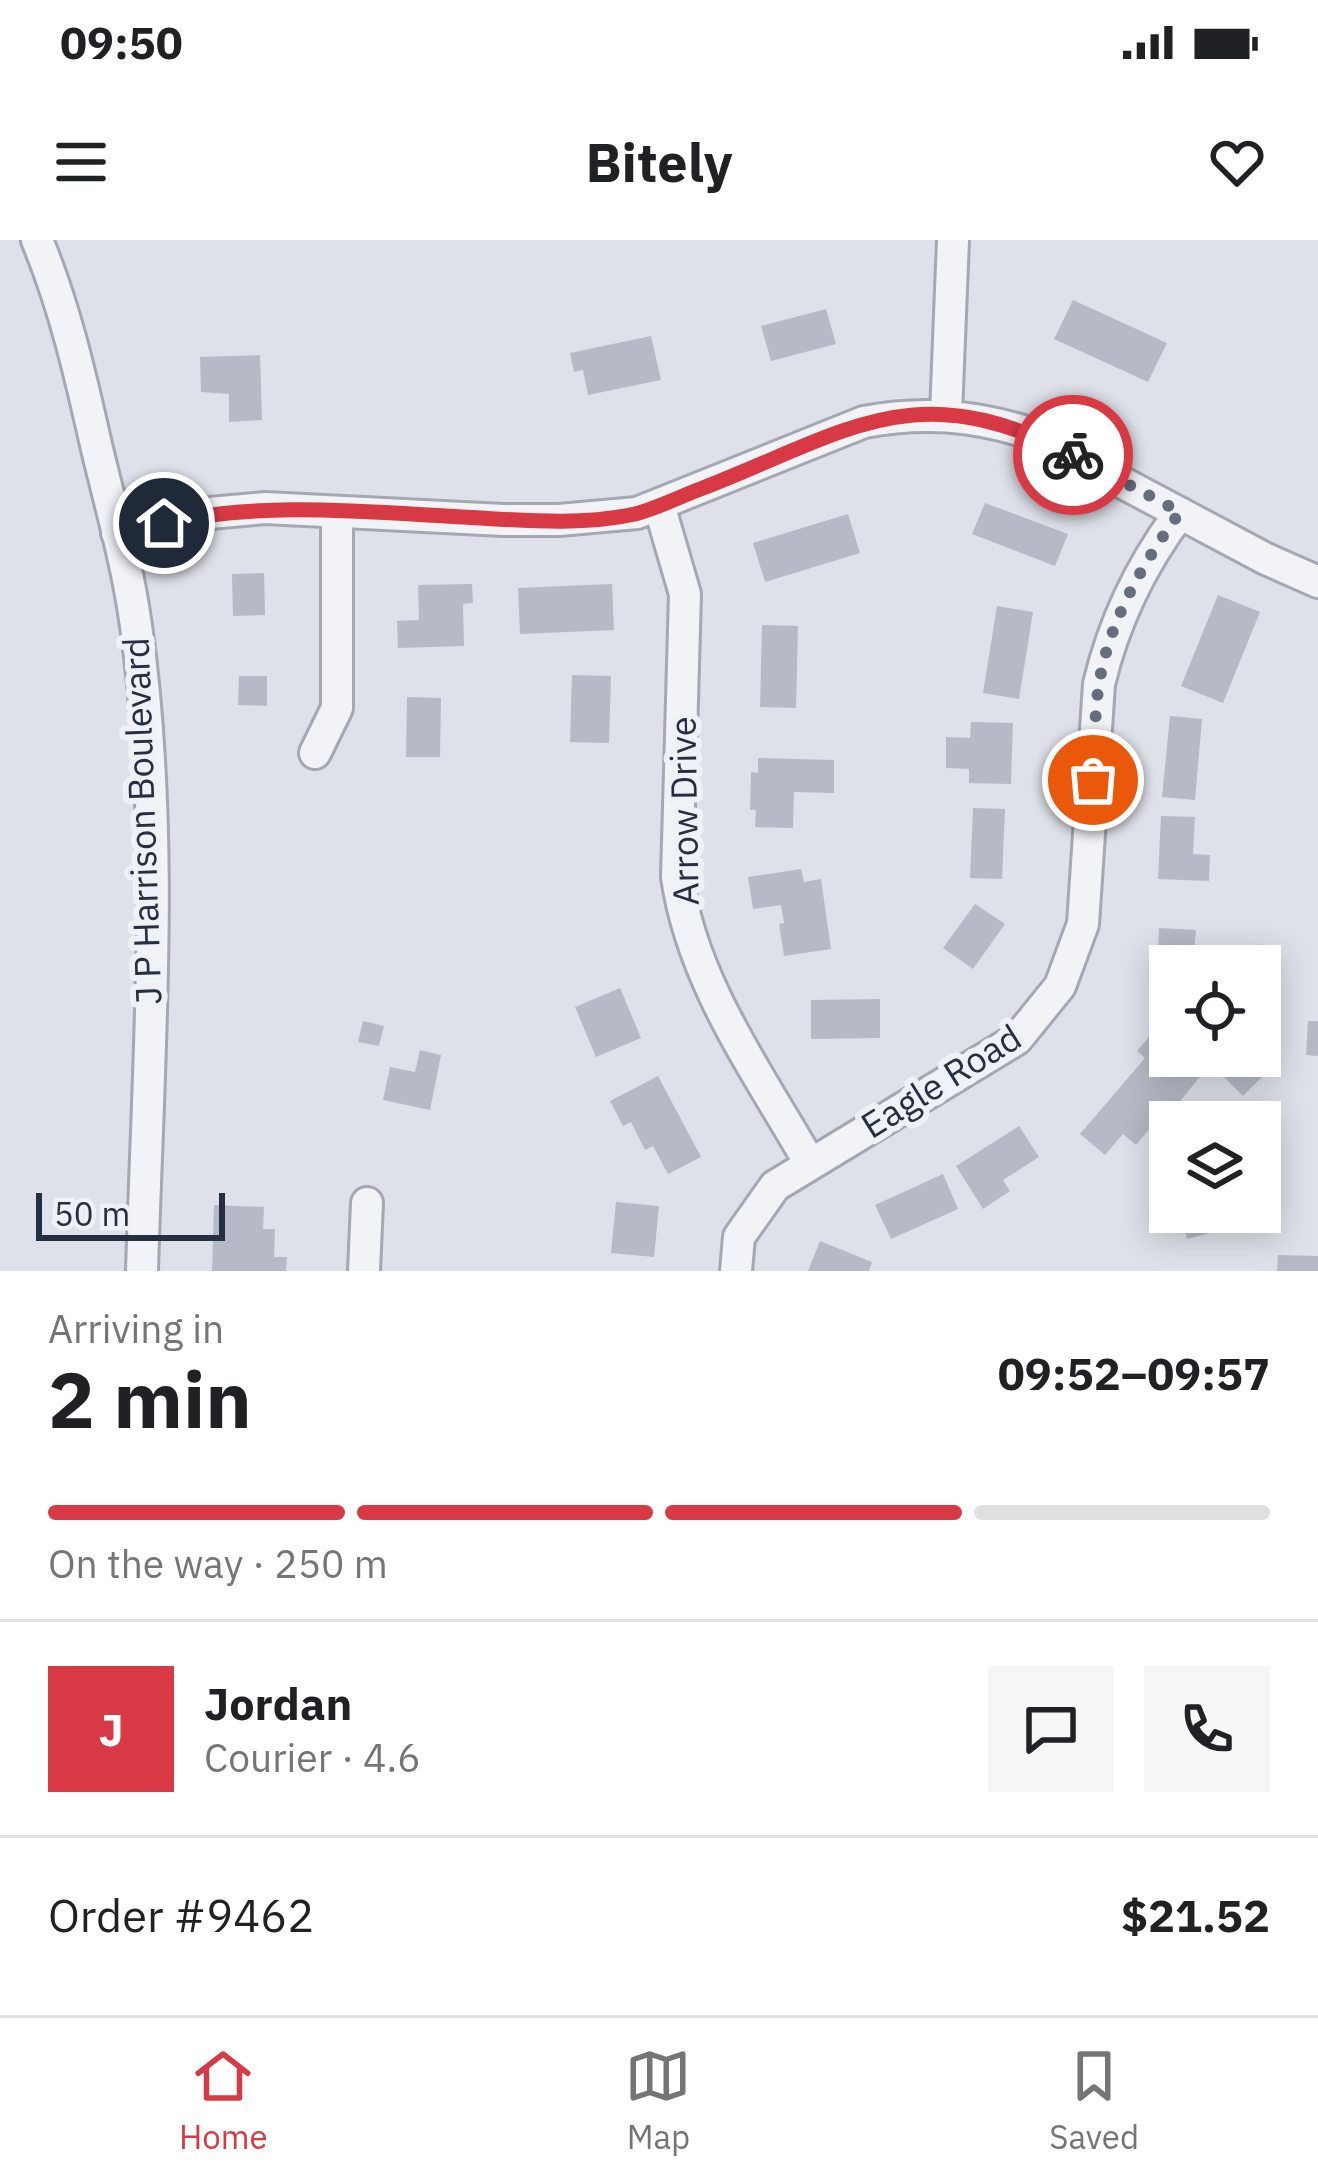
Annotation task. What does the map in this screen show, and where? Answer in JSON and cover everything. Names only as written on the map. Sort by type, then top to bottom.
[{"type":"street","name":"J P Harrison Boulevard","points":[[37,240],[56,284],[117,532],[136,624],[147,731],[151,893],[142,1271]]},
{"type":"street","points":[[946,414],[953,240]]},
{"type":"street","points":[[117,532],[210,512],[265,508],[560,520],[637,513],[864,422],[946,414],[1030,433],[1318,582]]},
{"type":"street","name":"Arrow Drive","points":[[659,505],[685,594],[677,877],[681,904],[712,992],[809,1162]]},
{"type":"street","points":[[315,753],[337,708],[337,512]]},
{"type":"street","name":"Eagle Road","points":[[736,1271],[739,1237],[775,1186],[1017,1039],[1060,986],[1083,923],[1102,671],[1134,584],[1180,512]]},
{"type":"street","points":[[364,1271],[367,1203]]},
{"type":"building","points":[[1073,300],[1167,343],[1148,382],[1054,339]]},
{"type":"building","points":[[826,309],[836,344],[771,361],[761,326]]},
{"type":"building","points":[[651,336],[661,380],[588,395],[583,370],[574,372],[570,353]]},
{"type":"building","points":[[260,355],[262,420],[229,422],[229,394],[201,392],[200,357]]},
{"type":"building","points":[[985,503],[1068,534],[1055,566],[972,534]]},
{"type":"building","points":[[848,514],[860,553],[765,582],[753,543]]},
{"type":"building","points":[[264,573],[265,615],[233,616],[232,574]]},
{"type":"building","points":[[472,584],[473,603],[463,604],[464,646],[398,648],[397,621],[419,620],[418,585]]},
{"type":"building","points":[[612,584],[614,630],[520,634],[518,588]]},
{"type":"building","points":[[1218,595],[1260,612],[1223,703],[1181,686]]},
{"type":"building","points":[[997,606],[1033,612],[1019,699],[983,693]]},
{"type":"building","points":[[762,625],[798,626],[796,708],[760,707]]},
{"type":"building","points":[[572,675],[611,676],[609,743],[570,742]]},
{"type":"building","points":[[239,676],[267,676],[267,706],[238,705]]},
{"type":"building","points":[[407,697],[441,698],[440,757],[406,757]]},
{"type":"building","points":[[1170,716],[1202,719],[1195,800],[1162,797]]},
{"type":"building","points":[[971,722],[1013,723],[1011,784],[969,783],[969,769],[946,768],[946,737],[970,738]]},
{"type":"building","points":[[758,758],[834,760],[834,793],[794,792],[793,828],[755,827],[756,810],[750,810],[751,772],[758,773]]},
{"type":"building","points":[[973,808],[1005,809],[1002,879],[970,878]]},
{"type":"building","points":[[1161,816],[1195,817],[1193,854],[1210,855],[1209,881],[1158,879]]},
{"type":"building","points":[[801,869],[804,882],[821,879],[831,949],[784,956],[781,905],[753,909],[748,877]]},
{"type":"building","points":[[975,904],[1005,924],[973,969],[943,948]]},
{"type":"building","points":[[1159,928],[1196,930],[1195,945],[1158,945]]},
{"type":"building","points":[[620,988],[641,1038],[596,1057],[575,1007]]},
{"type":"building","points":[[880,999],[880,1038],[811,1039],[811,1000]]},
{"type":"building","points":[[363,1021],[384,1026],[379,1046],[358,1042]]},
{"type":"building","points":[[1308,1021],[1318,1021],[1318,1056],[1306,1055]]},
{"type":"building","points":[[1149,1037],[1149,1077],[1200,1077],[1180,1101],[1149,1101],[1149,1129],[1136,1145],[1123,1134],[1105,1155],[1080,1134],[1145,1058],[1137,1051]]},
{"type":"building","points":[[420,1050],[441,1055],[430,1110],[383,1100],[390,1067],[415,1072]]},
{"type":"building","points":[[658,1076],[701,1157],[668,1174],[653,1146],[645,1150],[631,1122],[623,1126],[610,1101]]},
{"type":"building","points":[[1224,1077],[1262,1077],[1243,1096]]},
{"type":"building","points":[[1019,1126],[1039,1157],[1003,1180],[1010,1191],[983,1209],[956,1166]]},
{"type":"building","points":[[943,1174],[958,1209],[891,1239],[875,1205]]},
{"type":"building","points":[[616,1202],[659,1206],[654,1257],[611,1253]]},
{"type":"building","points":[[214,1205],[264,1207],[263,1229],[275,1229],[274,1257],[287,1257],[286,1271],[212,1271]]},
{"type":"building","points":[[820,1241],[872,1262],[869,1271],[808,1271]]},
{"type":"building","points":[[1278,1255],[1318,1256],[1318,1271],[1277,1271]]},
{"type":"way so far","points":[[1073,455],[1180,512],[1134,584],[1106,658],[1099,684],[1093,780]]},
{"type":"route","points":[[164,523],[210,512],[265,508],[503,520],[593,519],[637,513],[829,433],[901,415],[946,414],[994,422],[1030,433],[1073,455]]}]
